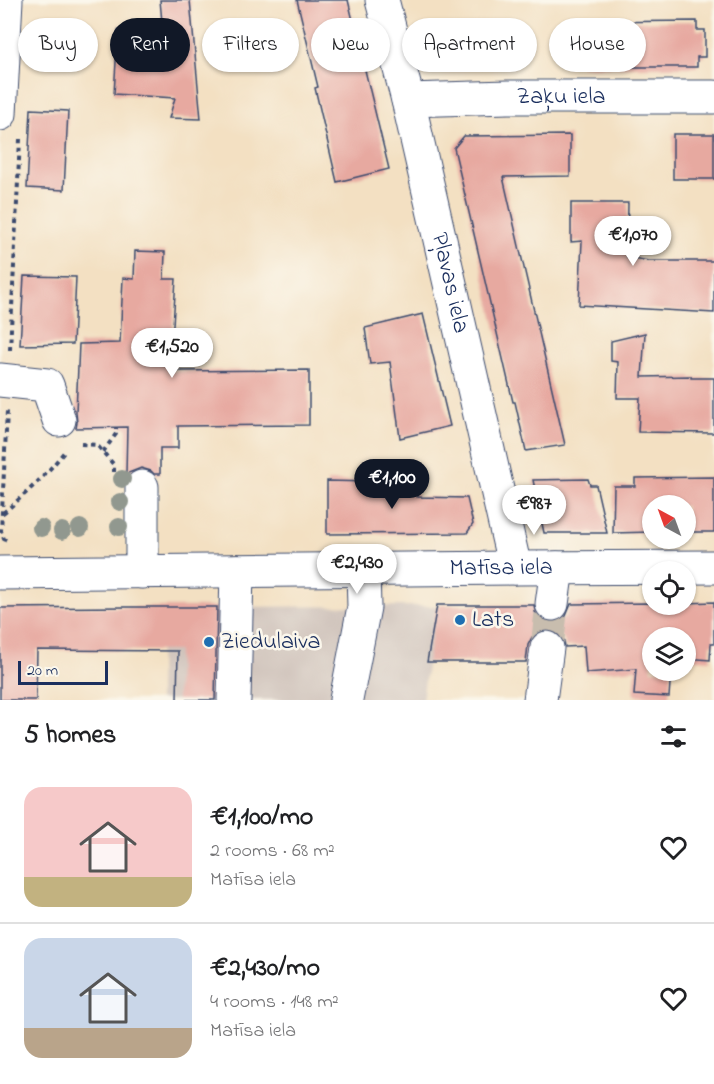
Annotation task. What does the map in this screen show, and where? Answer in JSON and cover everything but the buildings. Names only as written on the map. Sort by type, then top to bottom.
[{"type":"street","points":[[6,0],[10,123]]},
{"type":"street","name":"Pļavas iela","points":[[382,0],[408,100],[515,568]]},
{"type":"street","name":"Zaķu iela","points":[[408,100],[508,97],[714,97]]},
{"type":"street","points":[[4,380],[47,385],[65,432]]},
{"type":"street","points":[[128,483],[142,572]]},
{"type":"street","name":"Matīsa iela","points":[[0,573],[714,567]]},
{"type":"street","points":[[552,604],[557,568]]},
{"type":"street","points":[[346,700],[364,607],[363,570]]},
{"type":"street","points":[[234,700],[237,571]]},
{"type":"street","points":[[540,700],[547,648]]},
{"type":"path","points":[[10,123],[2,531],[4,539],[15,544]]},
{"type":"path","points":[[103,452],[116,434],[116,427]]},
{"type":"path","points":[[2,514],[49,470],[65,432],[97,445],[128,483]]},
{"type":"shaded area","points":[[436,606],[422,700],[159,700],[160,607]]},
{"type":"tunnel","points":[[547,648],[552,604]]},
{"type":"place","name":"Lats","points":[[460,620]]},
{"type":"place","name":"Ziedulaiva","points":[[209,642]]}]
